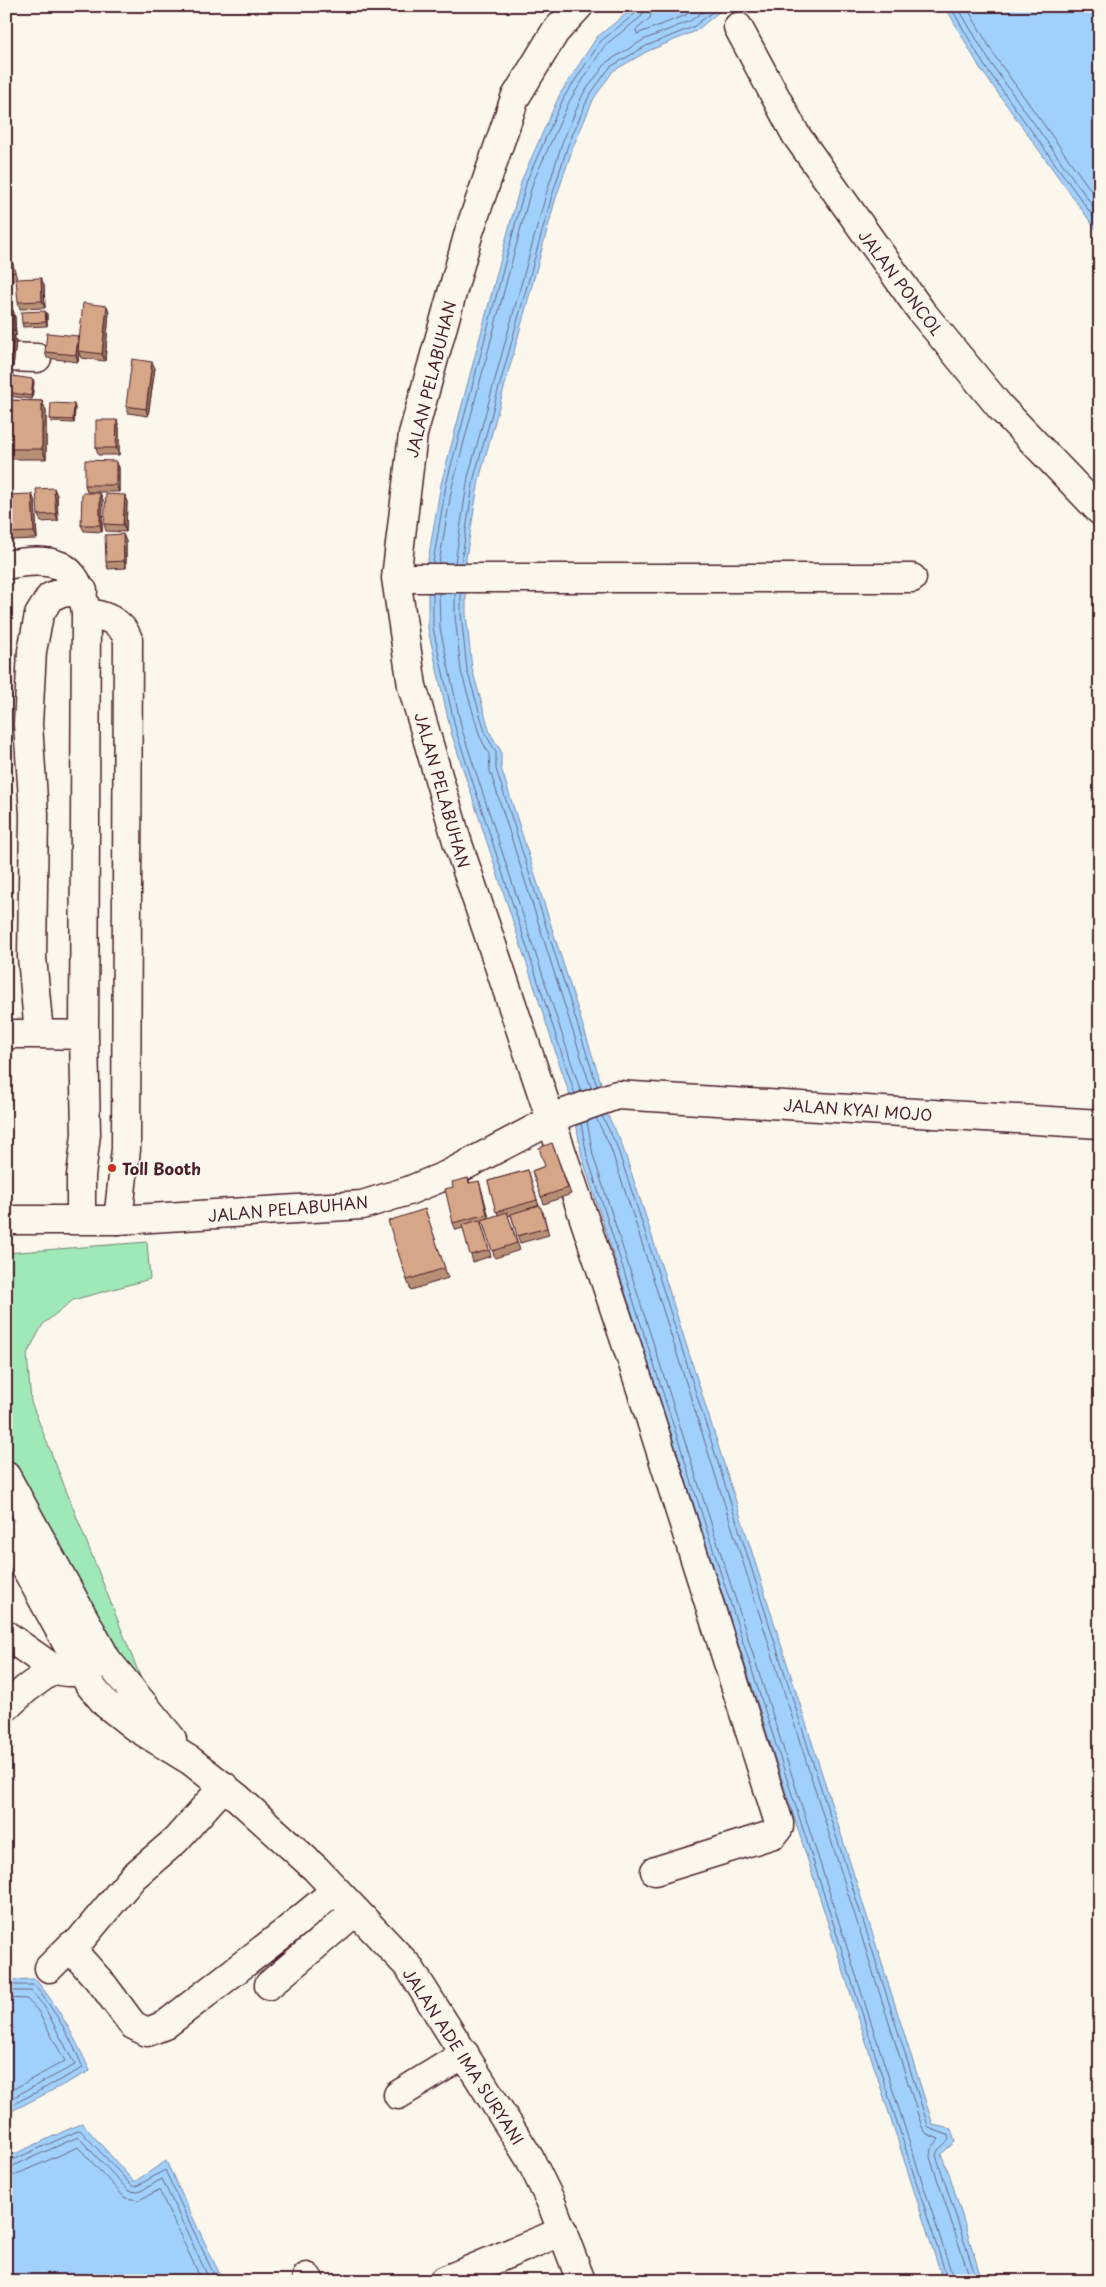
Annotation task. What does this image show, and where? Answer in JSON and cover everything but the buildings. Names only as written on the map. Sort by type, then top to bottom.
[{"type":"street","name":"JALAN PELABUHAN","points":[[6,1220],[81,1218],[118,1220],[362,1205],[408,1191],[447,1175],[558,1116],[465,868],[412,686],[396,578],[413,434],[469,232],[515,98],[556,32],[579,6]]},
{"type":"street","name":"JALAN PONCOL","points":[[738,27],[796,136],[915,303],[1000,407],[1100,511]]},
{"type":"street","points":[[6,357],[37,358]]},
{"type":"street","points":[[6,564],[33,560],[66,567],[76,579],[84,601],[84,1035],[86,1134],[81,1176],[81,1218]]},
{"type":"street","points":[[396,578],[912,578]]},
{"type":"street","points":[[39,1034],[32,957],[34,814],[28,724],[32,651],[39,615],[50,597],[60,593],[84,601],[102,615],[118,624],[124,630],[128,639],[126,1150],[118,1220]]},
{"type":"street","points":[[6,1034],[84,1035]]},
{"type":"street","name":"JALAN KYAI MOJO","points":[[558,1116],[617,1095],[1100,1124]]},
{"type":"street","points":[[558,1116],[632,1361],[779,1823],[779,1827],[774,1834],[655,1871]]},
{"type":"street","points":[[6,1476],[107,1660],[144,1708],[192,1761]]},
{"type":"street","points":[[6,1532],[82,1672],[106,1704],[134,1726],[192,1761]]},
{"type":"street","points":[[6,1635],[54,1669],[65,1673],[82,1672],[107,1660]]},
{"type":"street","points":[[6,1707],[26,1688],[54,1669]]},
{"type":"street","name":"JALAN ADE IMA SURYANI","points":[[192,1761],[224,1786],[309,1862],[409,1967],[530,2159],[562,2231],[581,2281]]},
{"type":"street","points":[[49,1968],[72,1945],[74,1946],[142,1867],[176,1840],[224,1786]]},
{"type":"street","points":[[74,1946],[73,1952],[104,1986],[133,2025],[146,2032],[156,2030],[208,1992],[336,1890]]},
{"type":"street","points":[[269,1985],[356,1911]]},
{"type":"street","points":[[398,2095],[465,2054]]},
{"type":"street","points":[[443,2281],[562,2231]]},
{"type":"green space","points":[[147,1242],[150,1279],[73,1300],[43,1324],[27,1354],[31,1402],[153,1709],[112,1659],[6,1453],[6,1253]]},
{"type":"water","points":[[636,6],[726,6],[696,31],[648,51],[613,71],[594,98],[573,147],[555,201],[479,480],[466,558],[466,614],[472,669],[490,733],[501,751],[501,768],[602,1086],[603,1106],[621,1142],[643,1208],[933,2125],[951,2129],[955,2142],[941,2154],[949,2173],[982,2281],[943,2281],[582,1157],[573,1105],[451,732],[428,629],[428,560],[441,484],[522,179],[560,94],[597,37]]},
{"type":"water","points":[[945,6],[1100,6],[1100,235],[980,68]]},
{"type":"water","points":[[35,1979],[66,2023],[90,2071],[6,2114],[6,1980]]},
{"type":"water","points":[[82,2123],[134,2182],[166,2161],[223,2281],[6,2281],[6,2158]]},
{"type":"place","name":"Toll Booth","points":[[112,1168]]}]
